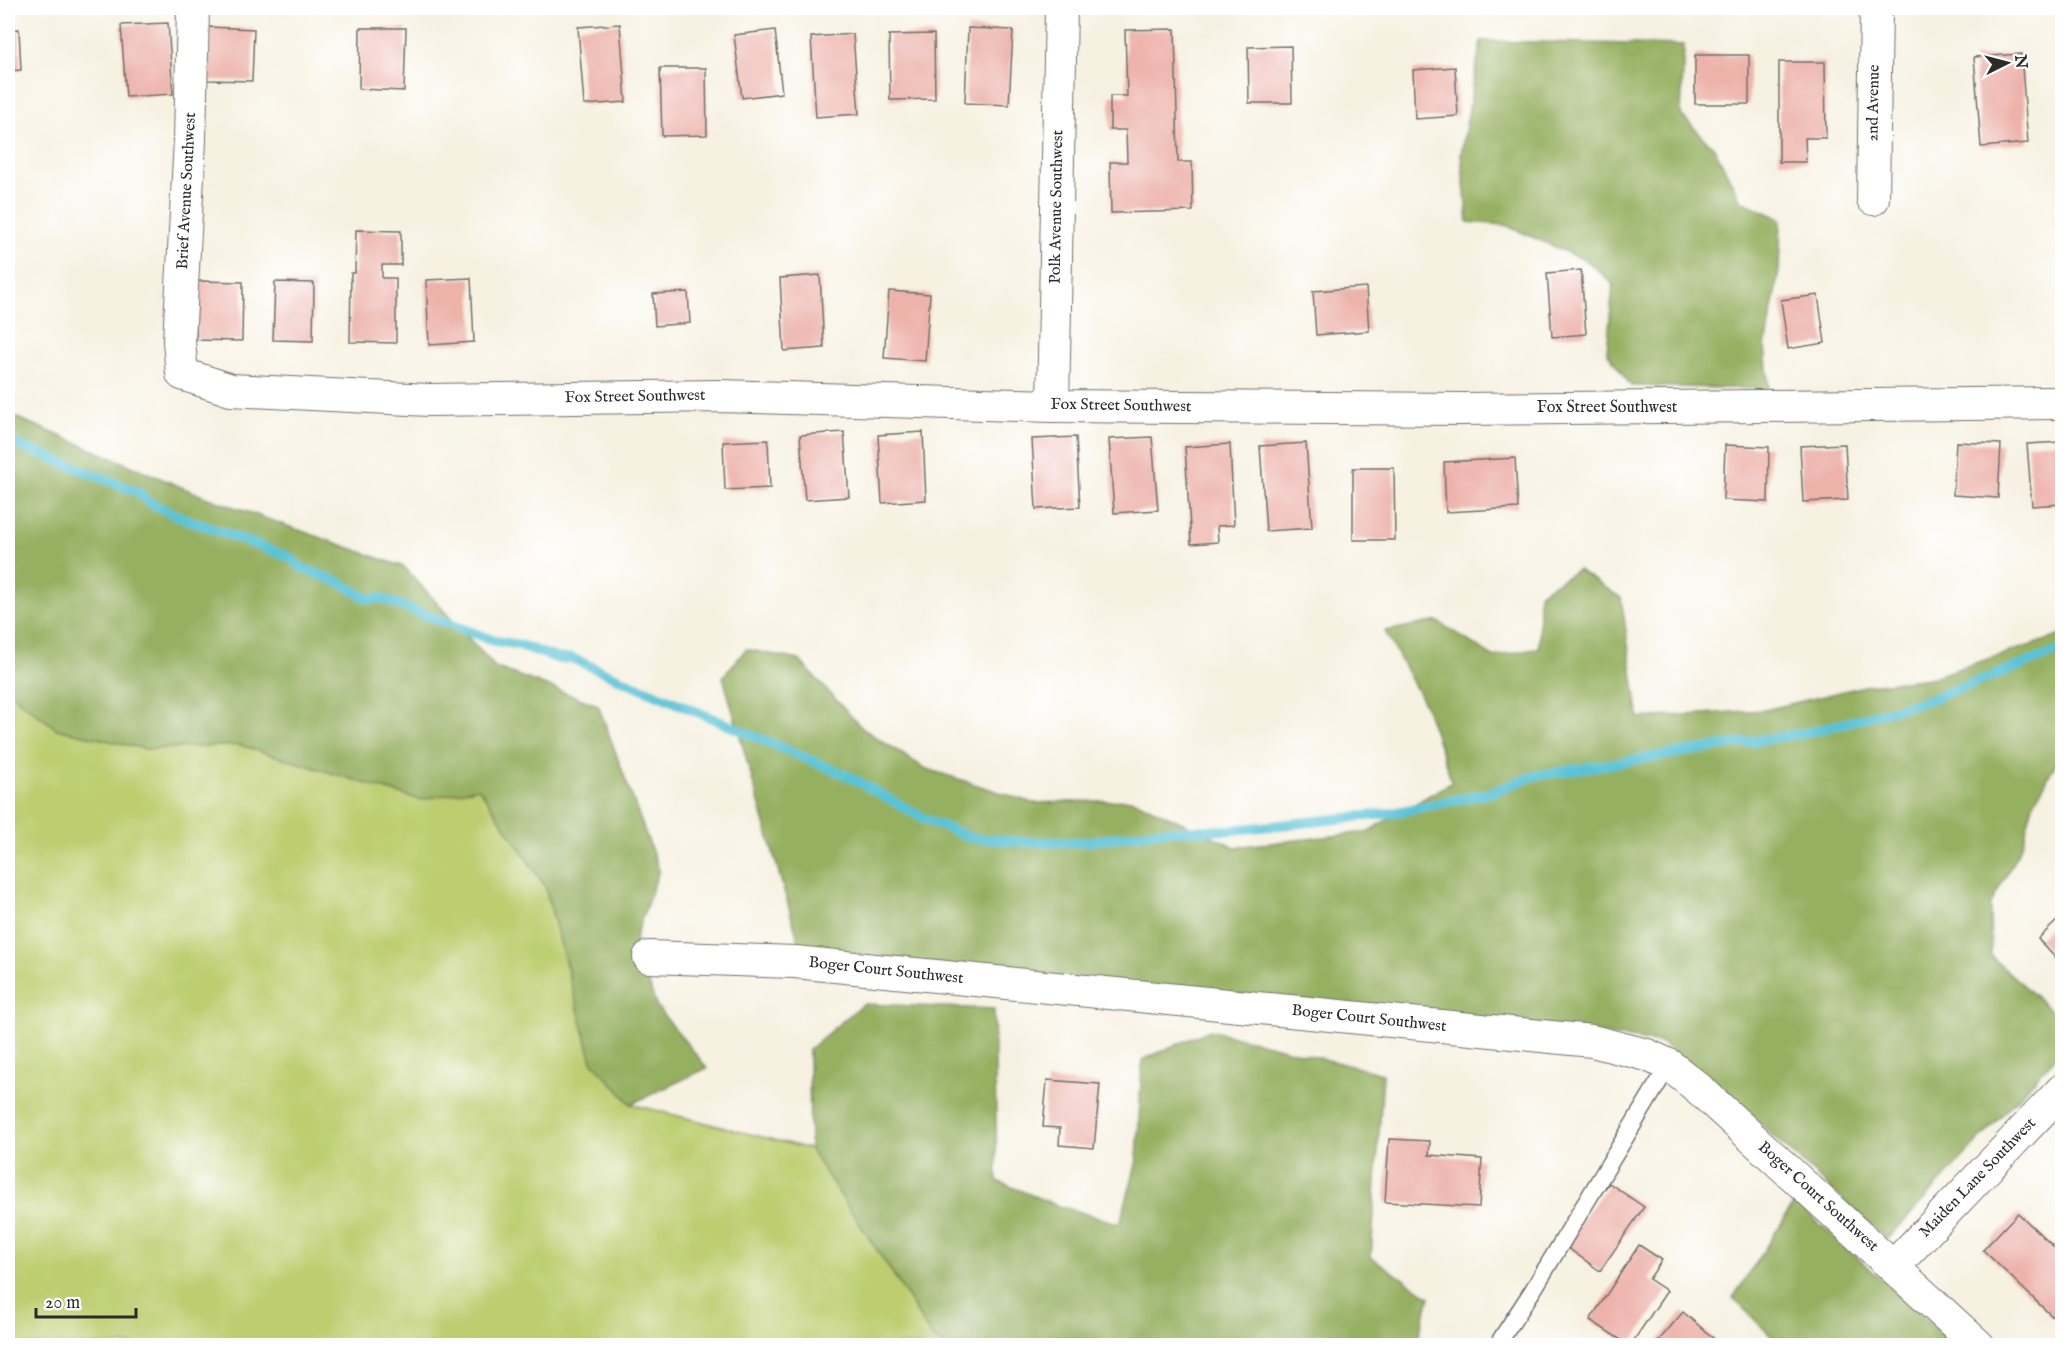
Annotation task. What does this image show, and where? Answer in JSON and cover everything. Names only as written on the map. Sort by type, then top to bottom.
[{"type":"street","name":"Brief Avenue Southwest","points":[[182,374],[179,341],[190,140],[193,8]]},
{"type":"street","name":"Polk Avenue Southwest","points":[[1053,406],[1061,8]]},
{"type":"street","name":"2nd Avenue","points":[[1873,199],[1876,8]]},
{"type":"street","name":"Fox Street Southwest","points":[[182,374],[231,390],[429,400],[719,396],[1053,406],[1475,409],[2062,403]]},
{"type":"street","name":"Boger Court Southwest","points":[[650,957],[795,962],[1592,1041],[1647,1055],[1669,1065],[1698,1088],[1979,1346]]},
{"type":"street","name":"Maiden Lane Southwest","points":[[1894,1266],[2062,1090]]},
{"type":"lane","points":[[1500,1346],[1501,1339],[1669,1065]]},
{"type":"green space","points":[[1481,41],[1684,45],[1681,115],[1714,148],[1741,201],[1781,219],[1779,271],[1765,346],[1769,389],[1631,386],[1607,352],[1613,284],[1587,261],[1505,225],[1468,222],[1461,154]]},
{"type":"green space","points":[[8,414],[205,497],[404,567],[495,667],[598,705],[659,870],[635,938],[656,1006],[707,1068],[631,1104],[592,1061],[545,886],[479,788],[420,800],[240,745],[146,749],[57,729],[8,692]]},
{"type":"green space","points":[[1578,570],[1621,598],[1639,718],[1765,710],[1869,685],[1930,678],[2062,635],[2062,752],[2033,805],[2022,845],[1990,906],[1991,956],[2062,1021],[2062,1050],[1887,1240],[1721,1088],[1662,1043],[1557,1027],[801,950],[723,677],[746,649],[799,660],[863,729],[924,768],[1033,803],[1133,800],[1235,847],[1367,832],[1452,782],[1425,705],[1385,631],[1437,621],[1493,657],[1539,648],[1539,593]]},
{"type":"green space","points":[[8,692],[57,729],[146,749],[240,745],[420,800],[479,788],[545,886],[592,1061],[631,1104],[810,1149],[933,1339],[949,1345],[8,1345]]},
{"type":"green space","points":[[863,1004],[994,1009],[997,1181],[1056,1205],[1120,1224],[1137,1161],[1142,1060],[1210,1030],[1383,1074],[1371,1257],[1430,1297],[1416,1345],[949,1346],[933,1339],[810,1149],[809,1049]]},
{"type":"green space","points":[[1795,1202],[1955,1345],[1780,1345],[1733,1298]]},
{"type":"building","points":[[168,23],[173,94],[126,97],[121,25]]},
{"type":"building","points":[[620,24],[626,102],[584,105],[578,27]]},
{"type":"building","points":[[208,27],[254,29],[252,81],[207,80]]},
{"type":"building","points":[[360,28],[406,28],[404,91],[359,89]]},
{"type":"building","points":[[968,28],[1013,30],[1009,105],[965,103]]},
{"type":"building","points":[[19,29],[21,70],[8,71],[8,30]]},
{"type":"building","points":[[1175,29],[1178,162],[1192,162],[1193,211],[1111,213],[1110,162],[1127,162],[1126,130],[1110,130],[1110,96],[1127,96],[1125,30]]},
{"type":"building","points":[[775,30],[782,93],[742,98],[734,35]]},
{"type":"building","points":[[853,34],[859,114],[816,117],[811,37]]},
{"type":"building","points":[[934,34],[935,99],[890,100],[889,35]]},
{"type":"building","points":[[1291,46],[1292,103],[1249,103],[1248,47]]},
{"type":"building","points":[[2021,54],[2028,143],[1981,147],[1974,57]]},
{"type":"building","points":[[1695,55],[1749,55],[1749,104],[1695,104]]},
{"type":"building","points":[[1779,62],[1825,62],[1826,138],[1805,138],[1806,162],[1779,162]]},
{"type":"building","points":[[1455,67],[1458,116],[1415,119],[1413,70]]},
{"type":"building","points":[[660,68],[706,68],[707,135],[662,136]]},
{"type":"building","points":[[356,230],[401,231],[401,265],[382,265],[382,278],[396,278],[396,343],[350,342],[351,273],[355,273]]},
{"type":"building","points":[[1581,270],[1586,334],[1552,337],[1547,273]]},
{"type":"building","points":[[820,275],[824,348],[784,351],[780,278]]},
{"type":"building","points":[[471,278],[474,342],[429,345],[426,280]]},
{"type":"building","points":[[197,281],[243,282],[242,341],[196,340]]},
{"type":"building","points":[[275,282],[314,283],[313,341],[273,340]]},
{"type":"building","points":[[1366,287],[1369,331],[1316,335],[1313,291]]},
{"type":"building","points":[[889,291],[930,294],[925,361],[884,358]]},
{"type":"building","points":[[688,292],[690,323],[655,326],[653,294]]},
{"type":"building","points":[[1818,295],[1825,343],[1788,349],[1781,300]]},
{"type":"building","points":[[844,432],[849,497],[805,500],[800,435]]},
{"type":"building","points":[[923,432],[926,500],[882,503],[878,435]]},
{"type":"building","points":[[1076,437],[1080,507],[1036,509],[1032,439]]},
{"type":"building","points":[[1152,437],[1158,510],[1114,513],[1109,439]]},
{"type":"building","points":[[768,440],[770,488],[725,490],[723,442]]},
{"type":"building","points":[[1956,442],[2001,444],[1998,498],[1953,495]]},
{"type":"building","points":[[2062,442],[2062,504],[2032,506],[2027,444]]},
{"type":"building","points":[[1306,443],[1312,528],[1266,531],[1260,446]]},
{"type":"building","points":[[1230,444],[1234,525],[1217,526],[1218,542],[1191,544],[1185,447]]},
{"type":"building","points":[[1845,444],[1848,500],[1803,502],[1800,446]]},
{"type":"building","points":[[1725,445],[1769,447],[1768,502],[1723,500]]},
{"type":"building","points":[[1515,458],[1518,508],[1446,512],[1444,462]]},
{"type":"building","points":[[1353,468],[1394,468],[1395,540],[1353,540]]},
{"type":"building","points":[[2062,916],[2062,965],[2038,939]]},
{"type":"building","points":[[1047,1080],[1100,1084],[1094,1148],[1059,1145],[1060,1128],[1043,1127]]},
{"type":"building","points":[[1389,1139],[1430,1141],[1429,1155],[1482,1159],[1479,1207],[1385,1202]]},
{"type":"building","points":[[1609,1183],[1644,1207],[1600,1271],[1564,1245]]},
{"type":"building","points":[[2018,1213],[2059,1252],[2062,1249],[2062,1326],[1983,1250]]},
{"type":"building","points":[[1639,1245],[1662,1260],[1649,1279],[1667,1291],[1630,1346],[1590,1320]]},
{"type":"building","points":[[1683,1312],[1719,1343],[1716,1346],[1654,1346]]},
{"type":"waterway","points":[[8,441],[140,493],[147,501],[173,514],[289,557],[302,568],[341,583],[368,599],[380,598],[495,641],[520,645],[559,659],[571,658],[850,777],[925,819],[971,838],[1024,842],[1086,842],[1159,831],[1233,830],[1393,813],[1489,793],[1534,776],[1811,732],[1925,701],[2062,650]]}]
